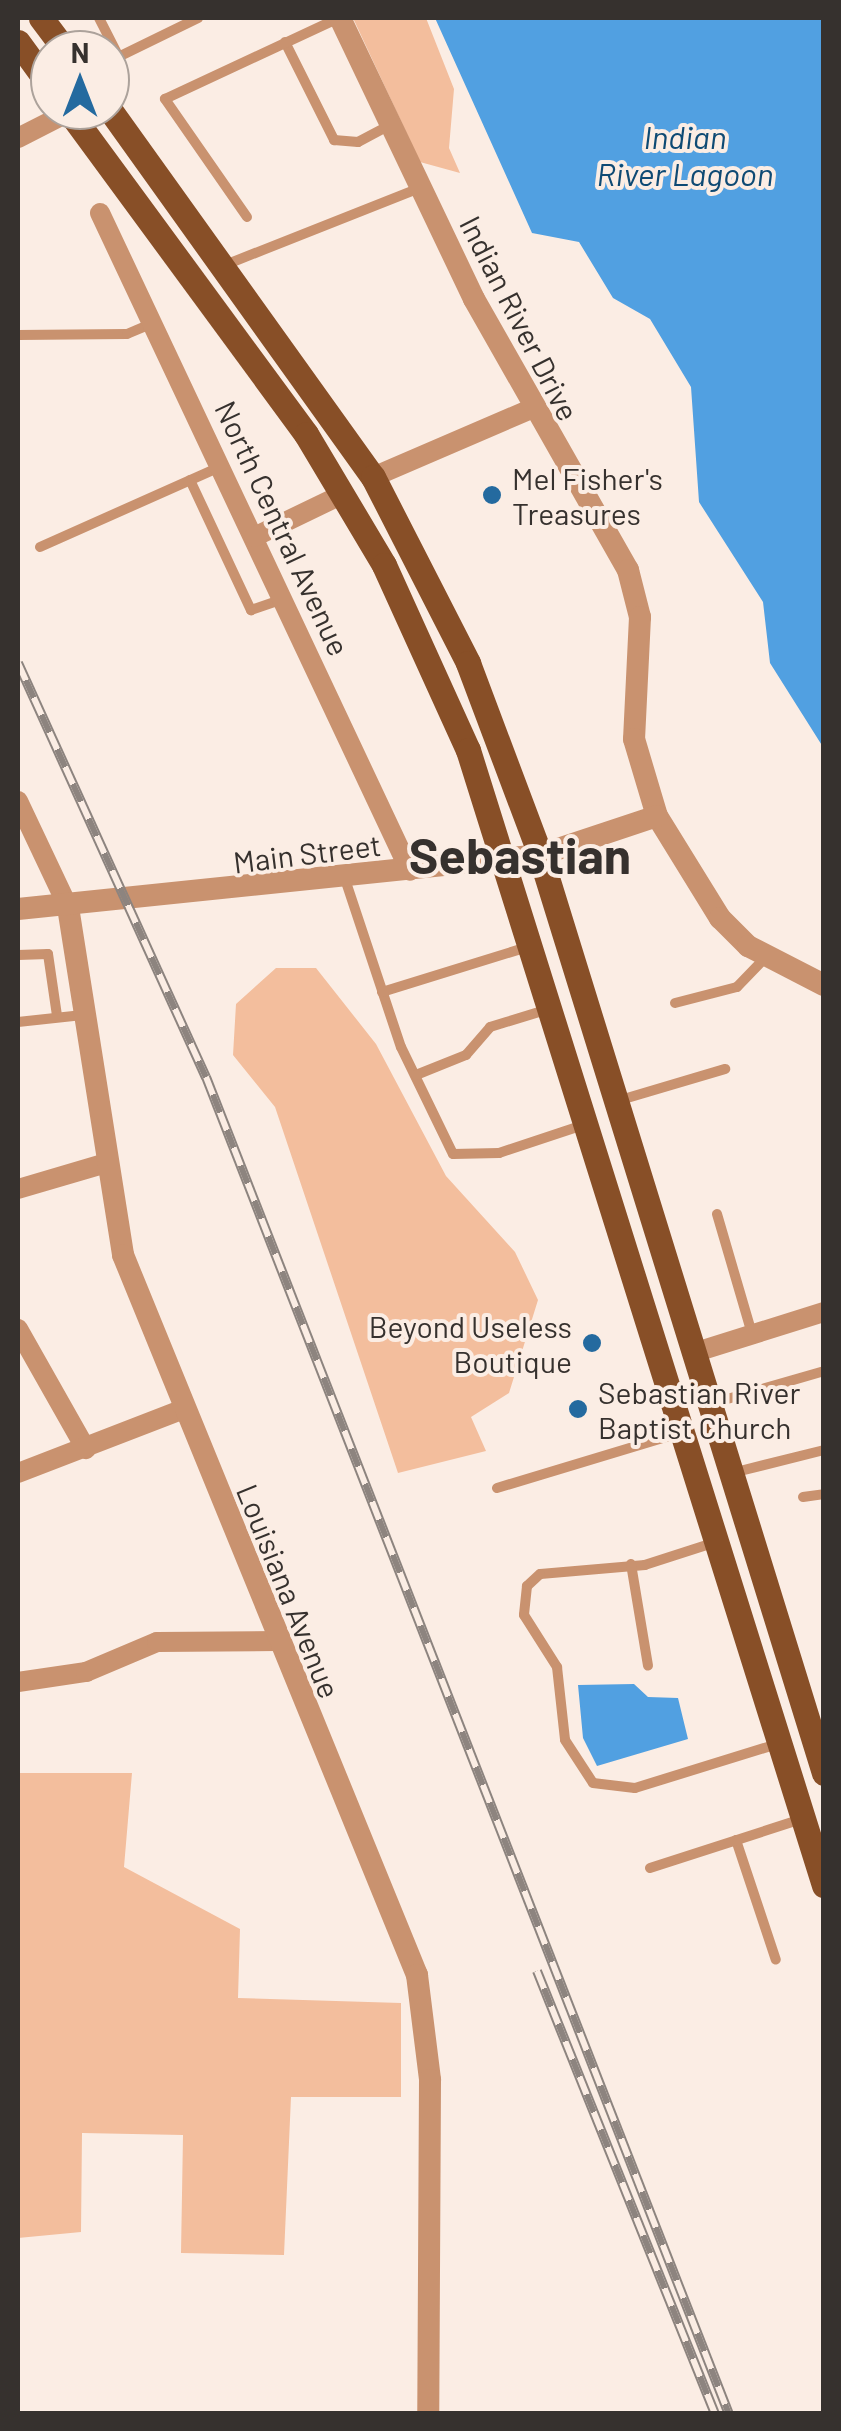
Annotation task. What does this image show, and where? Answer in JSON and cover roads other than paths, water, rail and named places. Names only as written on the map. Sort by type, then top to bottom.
[{"type":"main road","points":[[83,130],[344,494],[418,633],[505,859],[824,1884]]},
{"type":"main road","points":[[106,130],[135,145]]},
{"type":"main road","points":[[124,130],[373,477],[468,664],[540,854],[824,1772]]},
{"type":"main road","points":[[645,1310],[693,1352]]},
{"type":"main road","points":[[683,1432],[730,1470]]},
{"type":"street","name":"Indian River Drive","points":[[340,18],[531,409],[628,570],[640,617],[634,739],[657,816],[720,918],[767,956],[824,985]]},
{"type":"street","name":"North Central Avenue","points":[[100,213],[410,871]]},
{"type":"street","points":[[373,477],[531,409]]},
{"type":"street","points":[[254,536],[344,494]]},
{"type":"street","name":"Louisiana Avenue","points":[[18,801],[68,907],[103,1164],[123,1255],[420,1993],[430,2080],[428,2414]]},
{"type":"street","name":"Main Street","points":[[18,909],[346,879],[540,854],[657,816]]},
{"type":"street","points":[[18,1189],[103,1164]]},
{"type":"street","points":[[693,1352],[824,1312]]},
{"type":"street","points":[[18,1329],[86,1448]]},
{"type":"street","points":[[18,1473],[184,1409]]},
{"type":"street","points":[[18,1682],[86,1672],[157,1642],[276,1641]]},
{"type":"lane","points":[[130,51],[198,18]]},
{"type":"lane","points":[[247,217],[164,100],[340,18]]},
{"type":"lane","points":[[285,42],[334,140],[358,142],[390,125]]},
{"type":"lane","points":[[224,265],[420,188]]},
{"type":"lane","points":[[18,335],[114,335],[152,323]]},
{"type":"lane","points":[[40,547],[221,467]]},
{"type":"lane","points":[[190,480],[250,610],[284,598]]},
{"type":"lane","points":[[346,879],[382,992],[416,1076],[459,1159],[587,1124]]},
{"type":"lane","points":[[382,992],[532,946]]},
{"type":"lane","points":[[18,955],[48,954],[57,1016]]},
{"type":"lane","points":[[675,1003],[736,987],[767,956]]},
{"type":"lane","points":[[416,1076],[466,1055],[490,1028],[551,1008]]},
{"type":"lane","points":[[18,1022],[83,1014]]},
{"type":"lane","points":[[616,1101],[725,1069]]},
{"type":"lane","points":[[716,1214],[752,1334]]},
{"type":"lane","points":[[709,1404],[824,1371]]},
{"type":"lane","points":[[497,1488],[683,1432]]},
{"type":"lane","points":[[730,1470],[824,1450]]},
{"type":"lane","points":[[803,1497],[824,1494]]},
{"type":"lane","points":[[717,1542],[631,1564],[540,1574],[525,1593],[529,1626],[562,1680],[576,1768],[606,1788],[635,1788],[780,1743]]},
{"type":"lane","points":[[631,1564],[648,1666]]},
{"type":"lane","points":[[650,1868],[803,1819]]},
{"type":"lane","points":[[736,1840],[776,1960]]},
{"type":"water","name":"Indian River Lagoon","points":[[435,18],[823,18],[823,747],[770,663],[763,602],[699,502],[691,387],[650,319],[613,298],[579,242],[532,233]]},
{"type":"water","points":[[634,1684],[648,1697],[678,1698],[688,1739],[597,1766],[583,1738],[578,1685]]},
{"type":"railway","points":[[18,663],[206,1077],[729,2414]]},
{"type":"railway","points":[[537,1971],[715,2414]]},
{"type":"place","name":"Mel Fisher's Treasures","points":[[492,495]]},
{"type":"place","name":"Beyond Useless Boutique","points":[[592,1343]]},
{"type":"place","name":"Sebastian River Baptist Church","points":[[578,1409]]},
{"type":"district","name":"Sebastian","points":[[520,855]]}]
